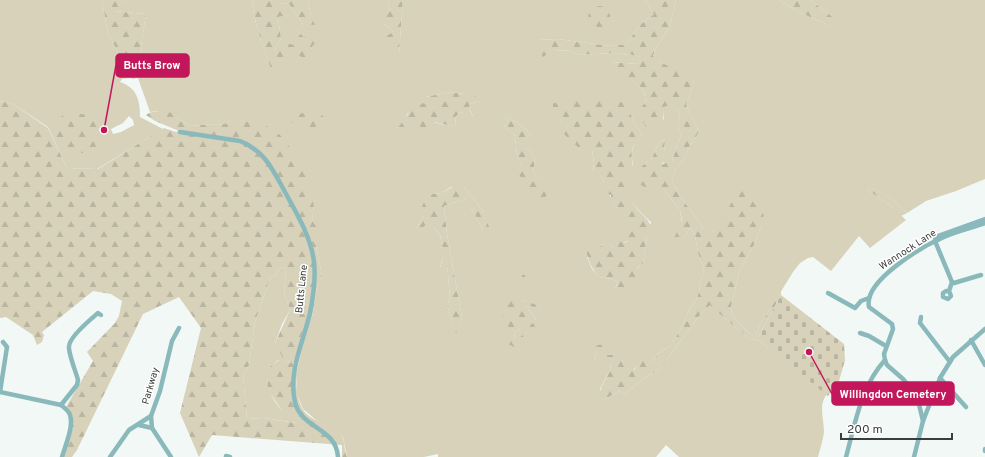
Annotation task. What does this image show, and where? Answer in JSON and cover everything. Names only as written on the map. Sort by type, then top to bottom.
[{"type":"street","name":"Butts Lane","points":[[180,132],[240,141],[258,151],[270,165],[303,227],[311,247],[314,262],[314,277],[310,314],[293,380],[293,393],[295,404],[300,416],[330,438],[337,448],[338,457]]},
{"type":"street","points":[[949,291],[952,282],[935,241],[935,237],[985,219]]},
{"type":"street","name":"Wannock Lane","points":[[869,298],[875,286],[883,276],[918,251],[946,236],[985,223]]},
{"type":"street","points":[[952,282],[954,283],[981,275]]},
{"type":"street","points":[[828,293],[855,308],[861,301],[869,298],[869,307],[892,324],[893,329],[886,346],[884,360],[917,396],[922,422]]},
{"type":"street","points":[[62,405],[77,385],[78,380],[68,347],[70,341],[89,320],[98,313],[101,316]]},
{"type":"street","points":[[921,317],[918,322],[950,362]]},
{"type":"street","name":"Parkway","points":[[110,457],[129,430],[151,416],[160,391],[172,341],[179,328]]},
{"type":"street","points":[[914,457],[922,422],[940,378],[953,357],[985,329]]},
{"type":"street","points":[[860,333],[869,336],[886,346]]},
{"type":"street","points":[[971,340],[985,365]]},
{"type":"street","points":[[3,342],[9,346],[0,392],[62,405],[70,414],[72,423],[62,457]]},
{"type":"street","points":[[846,457],[862,402],[877,369],[884,360]]},
{"type":"street","points":[[940,378],[966,407]]},
{"type":"street","points":[[919,402],[930,402]]},
{"type":"street","points":[[151,416],[152,428],[171,457]]},
{"type":"street","points":[[139,425],[152,428]]},
{"type":"green space","points":[[0,0],[102,0],[108,34],[133,79],[122,79],[120,82],[131,88],[137,96],[140,117],[163,129],[97,169],[67,168],[48,127],[13,104],[0,101]],"holes":[[[129,116],[133,120],[134,125],[121,132],[113,134],[111,129],[123,123]]]},
{"type":"green space","points":[[102,0],[124,0],[114,11],[146,14],[141,46],[145,76],[133,79],[108,34]]},
{"type":"green space","points":[[124,0],[255,0],[252,2],[255,19],[271,67],[277,52],[275,49],[281,38],[278,17],[288,15],[279,3],[289,4],[303,24],[311,17],[308,0],[388,0],[390,11],[384,24],[394,32],[393,53],[399,53],[403,0],[645,0],[654,14],[641,24],[626,44],[610,46],[558,39],[537,40],[553,50],[573,51],[577,55],[615,53],[641,57],[638,64],[612,62],[644,91],[646,102],[644,123],[647,128],[664,119],[664,107],[669,104],[678,110],[680,117],[678,127],[681,136],[672,162],[660,163],[664,153],[665,139],[659,142],[652,158],[641,167],[664,190],[680,210],[684,238],[690,228],[695,235],[698,253],[704,269],[697,299],[689,310],[681,329],[670,346],[658,354],[652,362],[643,361],[633,370],[629,370],[623,365],[622,359],[615,354],[607,355],[593,349],[597,351],[594,359],[611,364],[610,370],[600,389],[605,399],[619,391],[624,394],[649,375],[659,370],[710,304],[751,340],[757,339],[827,394],[824,398],[822,407],[824,432],[818,457],[679,457],[666,445],[656,457],[438,457],[438,454],[424,457],[347,457],[343,437],[336,431],[316,420],[303,409],[297,394],[296,375],[306,330],[312,317],[317,287],[322,276],[316,246],[316,226],[312,220],[314,206],[240,120],[229,120],[228,123],[217,125],[211,124],[190,126],[177,118],[157,111],[150,112],[138,78],[145,75],[141,46],[146,14],[113,11]],"holes":[[[294,28],[304,37],[310,28],[314,44],[311,49],[287,48],[293,45]],[[451,92],[464,94],[480,101],[470,104],[469,108],[473,116],[461,112],[455,117],[456,126],[433,122],[402,134],[397,128],[405,121],[407,114],[425,103],[425,97]],[[502,112],[531,133],[524,139],[524,150],[529,148],[535,159],[533,173],[540,178],[522,172],[522,165],[517,156],[515,136],[504,126],[508,121]],[[631,115],[642,134],[641,138],[633,147],[633,165],[621,174],[624,188],[631,201],[651,222],[643,263],[615,289],[618,282],[599,277],[592,269],[587,257],[604,244],[610,244],[614,248],[629,240],[628,224],[614,204],[601,176],[593,170],[594,163],[592,150],[590,150],[560,121],[560,118]],[[451,187],[464,187],[484,212],[483,230],[466,199],[444,206],[447,234],[462,318],[456,333],[447,305],[450,300],[447,262],[444,255],[440,268],[443,250],[440,235],[434,227],[434,217],[416,229],[424,216],[431,194],[442,193]],[[522,300],[540,308],[526,306],[536,319],[528,322],[526,326],[515,332],[514,339],[502,333]]]},
{"type":"green space","points":[[255,0],[308,0],[311,17],[317,20],[317,25],[303,24],[289,4],[279,3],[289,15],[278,17],[281,38],[275,49],[277,52],[286,50],[288,54],[286,63],[271,68],[255,19],[252,2]]},
{"type":"green space","points":[[388,0],[403,0],[399,53],[397,60],[393,53],[393,41],[387,39],[386,36],[394,32],[384,24],[382,19],[385,14],[390,11]]},
{"type":"green space","points":[[645,0],[676,0],[670,26],[656,48],[653,56],[660,62],[693,78],[694,81],[686,105],[699,132],[689,147],[685,158],[675,170],[672,179],[676,190],[703,228],[709,233],[714,230],[741,188],[764,215],[755,243],[739,272],[731,307],[732,316],[755,337],[759,327],[781,291],[781,295],[757,339],[751,340],[710,305],[700,315],[659,370],[649,375],[624,394],[619,391],[605,399],[600,395],[600,391],[609,373],[611,365],[594,359],[597,351],[593,349],[598,345],[605,344],[608,355],[615,354],[615,350],[619,350],[624,355],[622,359],[623,365],[629,370],[634,370],[643,360],[652,362],[658,354],[670,346],[681,329],[689,310],[697,299],[704,269],[698,253],[695,235],[690,228],[675,250],[670,247],[682,221],[680,210],[664,190],[659,194],[641,185],[639,176],[641,167],[652,158],[659,142],[665,139],[664,153],[661,163],[664,164],[668,160],[672,162],[681,136],[678,127],[680,117],[678,110],[669,105],[664,107],[663,120],[656,126],[647,129],[637,112],[646,102],[644,91],[611,62],[638,64],[641,60],[640,57],[629,54],[622,55],[615,53],[577,55],[573,51],[553,50],[543,57],[537,48],[537,40],[558,39],[610,46],[626,44],[641,24],[654,14]]},
{"type":"green space","points":[[676,0],[779,0],[799,12],[828,25],[834,18],[810,0],[985,0],[985,179],[926,201],[907,213],[893,200],[866,185],[869,191],[890,205],[906,220],[870,248],[859,236],[831,271],[813,257],[800,263],[759,327],[755,337],[732,316],[731,307],[739,272],[755,243],[761,226],[714,230],[709,234],[703,228],[676,190],[672,179],[675,170],[685,158],[689,147],[699,132],[686,105],[694,81],[653,57],[656,48],[670,26]]},
{"type":"green space","points":[[779,0],[810,0],[834,18],[836,24],[828,25],[799,12]]},
{"type":"green space","points":[[598,6],[605,6],[610,15],[610,22],[601,28],[590,24],[588,15]]},
{"type":"green space","points":[[293,27],[304,37],[310,27],[324,39],[318,47],[314,44],[311,49],[312,53],[303,58],[287,48],[288,43],[293,45]]},
{"type":"green space","points":[[451,92],[475,96],[481,101],[470,104],[469,108],[473,117],[461,112],[455,117],[456,127],[434,122],[433,126],[424,134],[414,131],[402,134],[398,132],[397,128],[415,105],[425,103],[425,97]]},
{"type":"green space","points":[[585,100],[622,102],[642,134],[641,138],[635,143],[633,148],[632,171],[622,174],[622,178],[632,202],[648,221],[652,230],[647,237],[643,263],[637,268],[632,288],[624,291],[615,290],[618,282],[599,277],[594,271],[586,249],[596,250],[604,244],[610,244],[614,248],[619,241],[624,243],[628,241],[626,237],[627,224],[614,204],[609,201],[611,195],[608,194],[603,187],[604,182],[601,176],[593,173],[594,163],[592,150],[586,152],[580,149],[564,134],[561,129],[560,118],[553,109],[553,103]]},
{"type":"green space","points":[[0,101],[13,104],[48,128],[67,168],[98,169],[164,128],[176,132],[179,131],[155,121],[146,115],[152,112],[159,111],[173,113],[177,118],[190,126],[211,124],[217,125],[228,123],[229,120],[240,120],[269,127],[280,135],[304,165],[314,206],[312,220],[316,226],[316,246],[322,276],[317,287],[312,317],[295,362],[293,363],[298,397],[302,408],[310,417],[333,428],[342,436],[347,457],[342,457],[342,445],[212,435],[199,457],[180,413],[201,328],[179,297],[143,314],[77,450],[72,457],[63,457],[71,419],[66,407],[93,361],[87,352],[115,323],[119,316],[122,301],[111,294],[93,291],[42,332],[44,335],[42,342],[37,345],[33,335],[6,317],[0,318]],"holes":[[[281,267],[286,268],[284,293],[290,310],[275,343],[283,358],[292,363],[279,360],[271,366],[267,377],[268,390],[285,415],[296,423],[264,418],[247,419],[243,375],[249,365],[255,322],[270,278],[276,275]]]},
{"type":"green space","points":[[501,111],[531,133],[524,139],[524,149],[529,148],[535,159],[533,173],[540,178],[549,189],[545,198],[538,201],[528,187],[527,181],[519,175],[522,172],[522,165],[517,156],[515,136],[504,126],[508,121]]},
{"type":"green space","points":[[65,113],[95,115],[99,124],[99,134],[93,152],[72,154],[61,147],[53,131],[56,122]]},
{"type":"green space","points":[[303,113],[308,117],[311,114],[313,116],[319,113],[327,119],[327,124],[322,126],[319,131],[308,128],[306,129],[300,125],[295,126],[289,120],[290,116]]},
{"type":"green space","points":[[865,184],[893,200],[907,213],[901,216],[890,205],[869,191]]},
{"type":"green space","points":[[456,185],[464,187],[484,212],[490,230],[483,230],[466,199],[444,206],[447,234],[462,318],[456,334],[447,305],[450,300],[447,262],[444,256],[439,269],[437,255],[443,250],[440,235],[434,227],[434,217],[418,232],[416,229],[424,216],[420,213],[427,198],[431,194],[442,193]]},
{"type":"green space","points":[[281,267],[286,268],[284,293],[290,310],[282,324],[275,343],[288,361],[293,363],[278,360],[271,368],[268,377],[268,386],[276,403],[282,411],[297,423],[264,418],[247,419],[243,375],[249,365],[255,322],[270,278],[276,275]]},
{"type":"green space","points":[[534,274],[536,276],[527,283],[530,286],[525,289],[518,289],[511,280],[520,282],[522,280],[522,275]]},
{"type":"green space","points":[[781,295],[844,344],[845,360],[839,381],[828,396],[757,339]]},
{"type":"green space","points":[[521,300],[538,305],[540,311],[535,307],[527,306],[536,319],[529,322],[535,325],[534,328],[527,326],[529,331],[525,334],[520,329],[515,332],[514,339],[516,340],[523,335],[524,339],[516,348],[505,342],[502,333],[503,307],[507,301],[516,302]]},
{"type":"place","name":"Butts Brow","points":[[104,130]]},
{"type":"place","name":"Willingdon Cemetery","points":[[809,352]]}]
